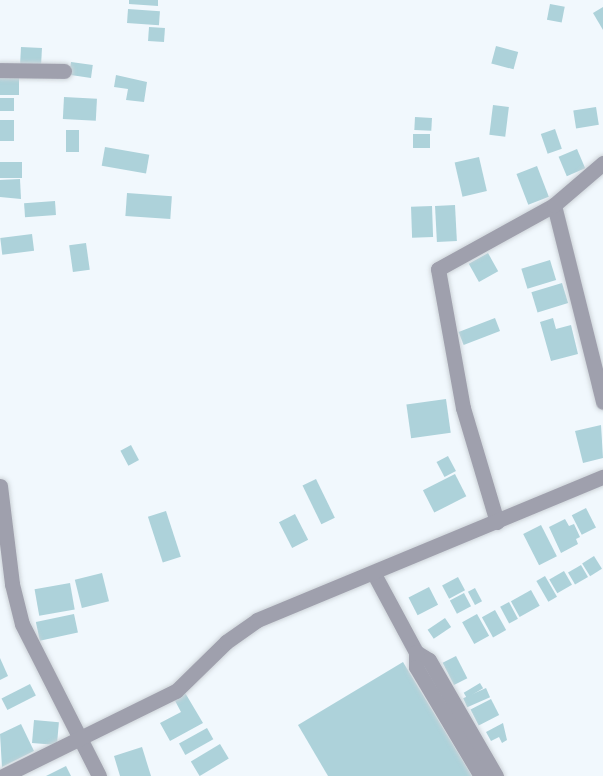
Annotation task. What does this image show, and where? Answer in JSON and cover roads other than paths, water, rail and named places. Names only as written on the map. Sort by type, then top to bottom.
[{"type":"street","points":[[0,70],[64,71]]},
{"type":"street","points":[[497,522],[463,408],[438,268],[554,205],[603,163]]},
{"type":"street","points":[[554,205],[603,402]]},
{"type":"street","points":[[3,776],[176,691],[226,642],[256,620],[374,574],[603,477]]},
{"type":"street","points":[[0,486],[6,585],[22,624],[99,776]]},
{"type":"street","points":[[374,574],[416,652],[429,660],[446,703],[482,776]]},
{"type":"street","points":[[446,703],[496,776]]}]
